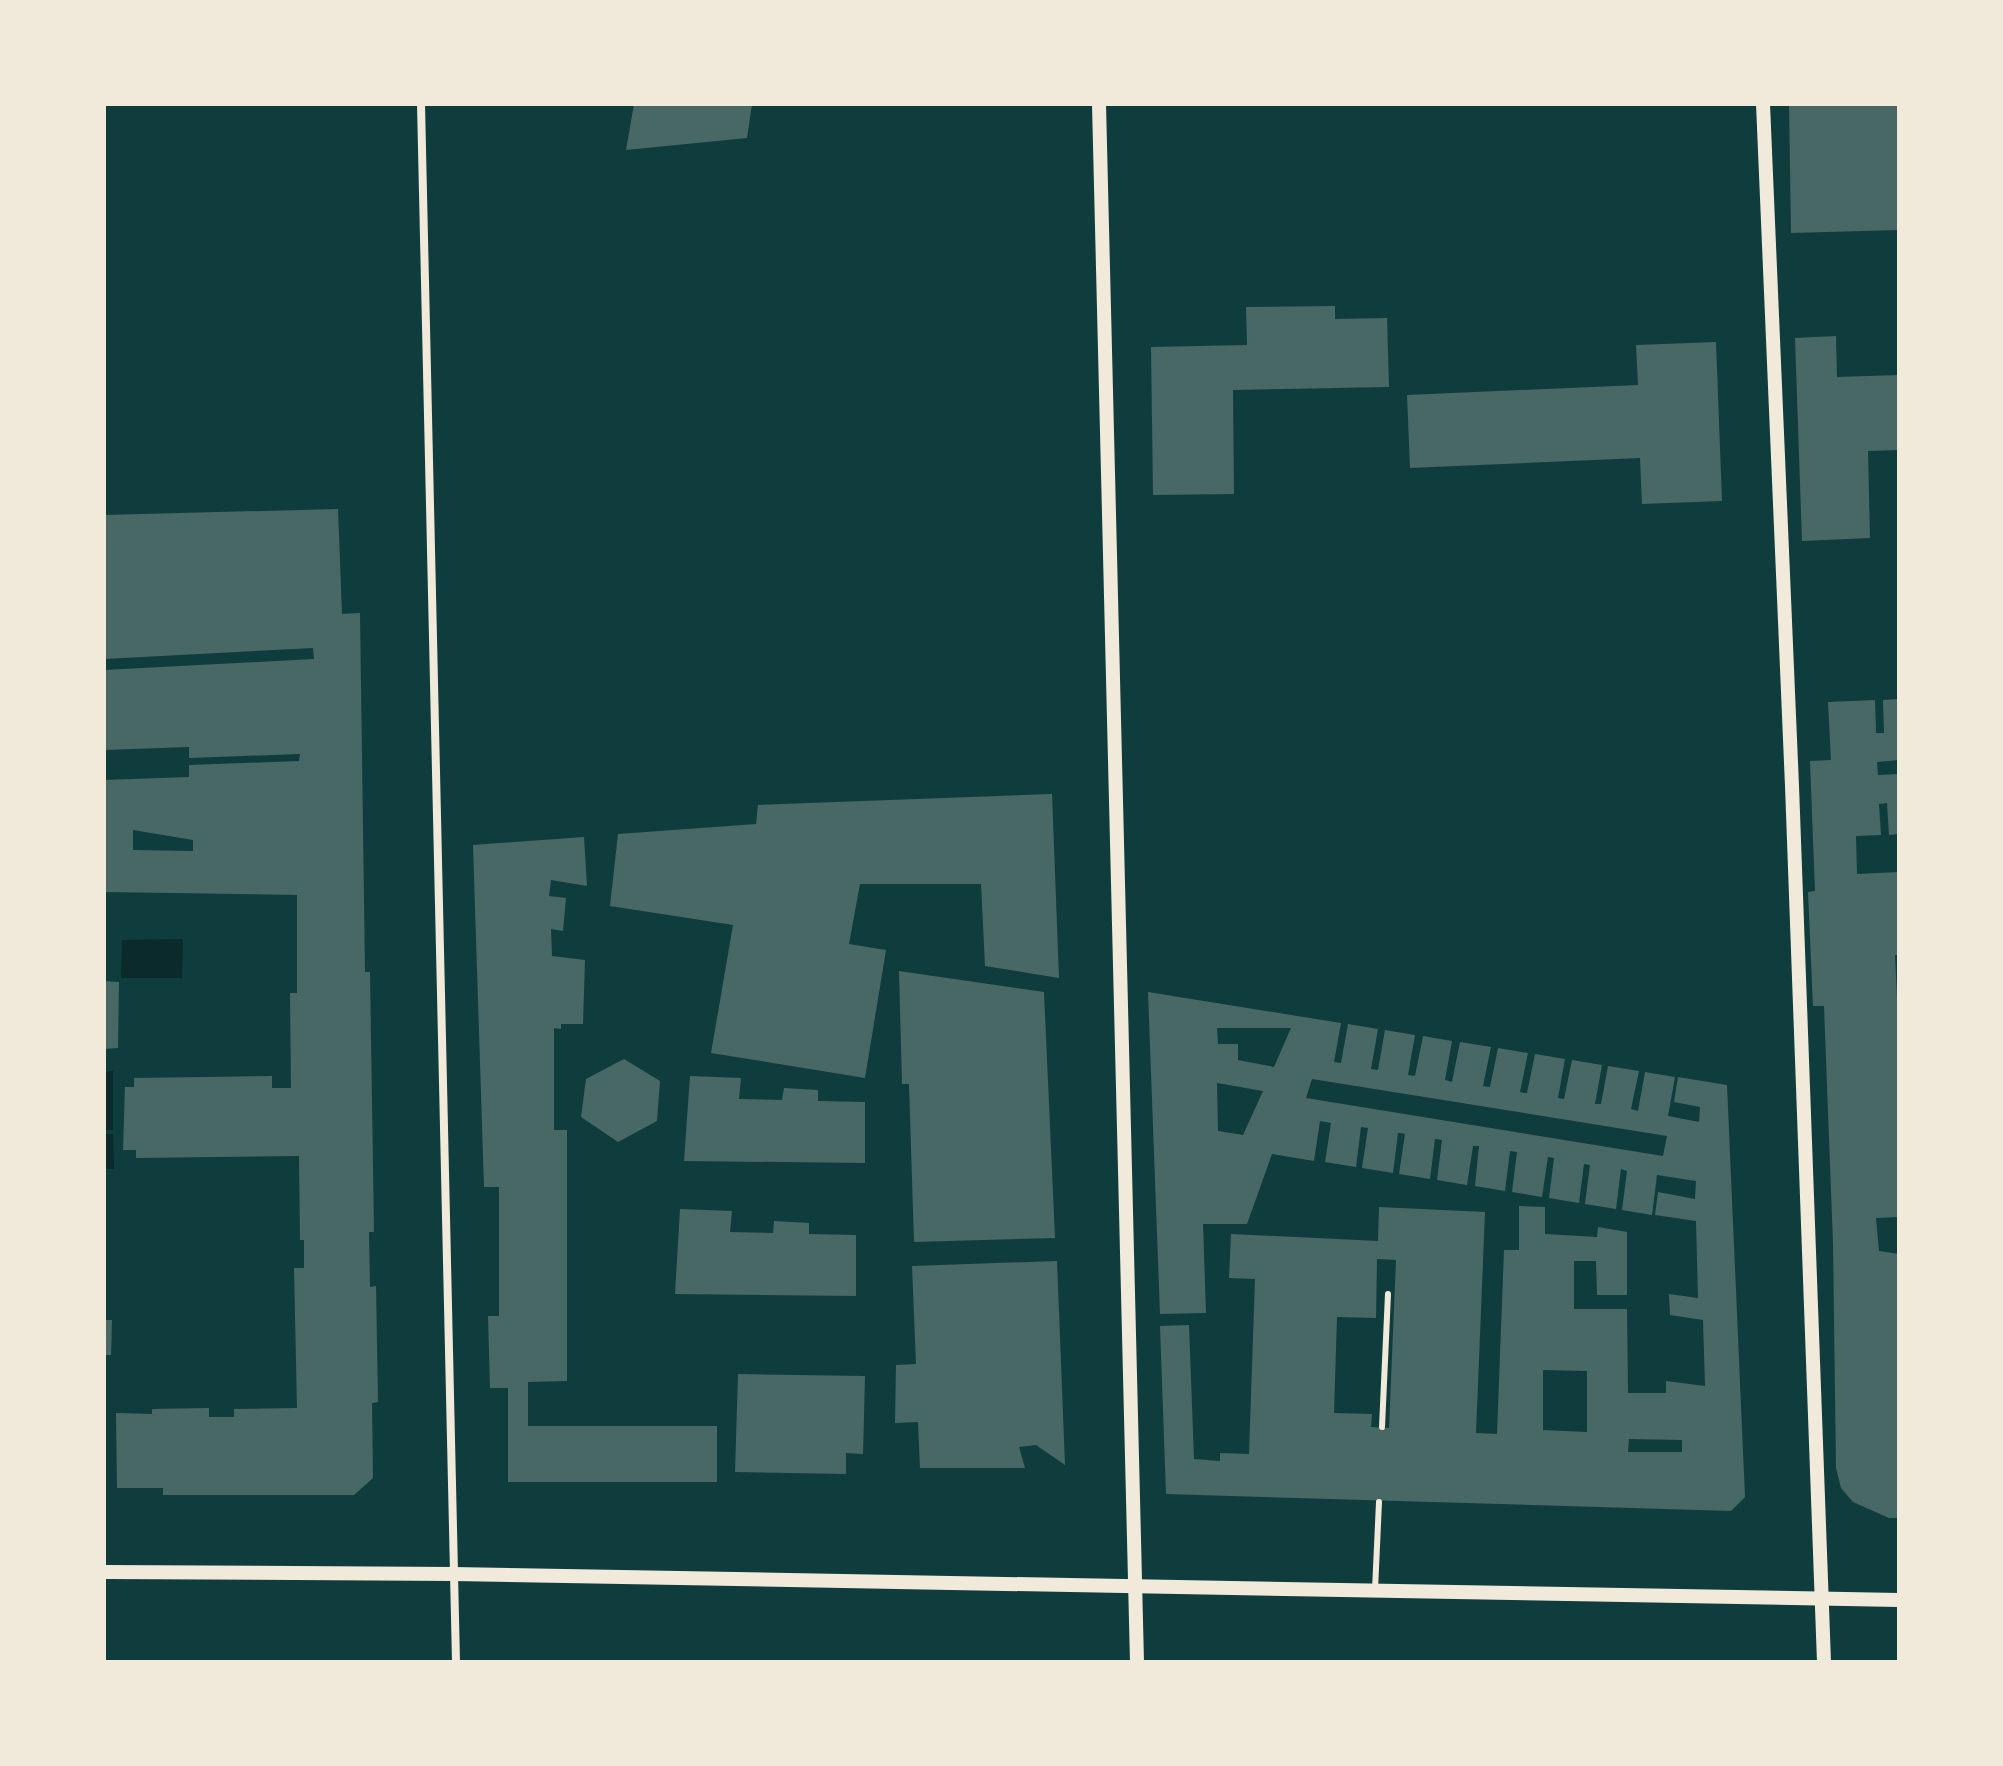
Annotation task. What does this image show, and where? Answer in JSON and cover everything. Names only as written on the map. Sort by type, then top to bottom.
[{"type":"street","points":[[421,104],[456,1662]]},
{"type":"street","points":[[1099,104],[1137,1662]]},
{"type":"street","points":[[1763,104],[1824,1662]]},
{"type":"street","points":[[104,1572],[453,1574],[1899,1600]]},
{"type":"lane","points":[[1382,1427],[1388,1294]]},
{"type":"lane","points":[[1375,1590],[1379,1502]]},
{"type":"water","points":[[183,939],[182,978],[121,978],[122,940]]},
{"type":"water","points":[[113,1071],[113,1130],[104,1130],[104,1072]]},
{"type":"water","points":[[104,1134],[113,1134],[114,1169],[104,1169]]},
{"type":"building","points":[[634,104],[752,104],[747,138],[626,150]]},
{"type":"building","points":[[1789,104],[1899,104],[1899,230],[1791,233]]},
{"type":"building","points":[[1335,306],[1335,319],[1387,318],[1389,387],[1233,390],[1234,494],[1153,495],[1151,347],[1247,345],[1246,307]]},
{"type":"building","points":[[1836,336],[1837,377],[1899,375],[1899,450],[1868,451],[1870,538],[1802,541],[1795,338]]},
{"type":"building","points":[[1716,342],[1722,501],[1642,504],[1640,458],[1410,468],[1407,395],[1638,385],[1636,345]]},
{"type":"building","points":[[338,509],[342,614],[360,613],[365,972],[370,972],[374,1232],[369,1232],[370,1287],[376,1286],[378,1402],[372,1403],[373,1478],[354,1495],[163,1495],[163,1488],[117,1488],[116,1413],[152,1414],[152,1409],[209,1408],[209,1417],[234,1417],[234,1409],[297,1408],[294,1268],[304,1268],[304,1240],[300,1240],[299,1156],[136,1158],[136,1150],[123,1150],[125,1087],[134,1087],[134,1078],[272,1076],[272,1088],[291,1088],[290,993],[297,993],[297,895],[104,892],[104,780],[189,777],[189,765],[299,761],[300,754],[189,758],[189,747],[104,750],[104,670],[314,659],[313,648],[104,659],[104,515]],"holes":[[[133,830],[193,840],[193,851],[133,850]]]},
{"type":"building","points":[[1898,699],[1899,760],[1877,762],[1878,775],[1899,774],[1899,834],[1889,835],[1887,803],[1879,804],[1881,835],[1856,836],[1857,874],[1899,872],[1899,955],[1895,955],[1899,1041],[1899,1217],[1876,1218],[1879,1251],[1899,1254],[1899,1518],[1889,1518],[1853,1502],[1841,1488],[1836,1468],[1833,1243],[1824,1006],[1813,1006],[1808,892],[1815,891],[1810,761],[1831,760],[1828,702],[1875,700],[1876,733],[1884,733],[1883,700]]},
{"type":"building","points":[[1052,794],[1059,978],[985,966],[981,884],[860,884],[849,944],[886,950],[865,1078],[711,1053],[733,925],[610,906],[618,834],[756,824],[758,805]]},
{"type":"building","points":[[584,837],[587,886],[551,880],[549,896],[566,898],[563,931],[551,929],[552,956],[585,960],[583,1024],[561,1024],[561,1029],[554,1028],[554,1130],[567,1130],[567,1381],[528,1382],[528,1426],[717,1426],[717,1482],[508,1482],[508,1388],[490,1388],[488,1316],[499,1316],[499,1187],[484,1187],[473,845]]},
{"type":"building","points":[[899,971],[1044,992],[1055,1238],[914,1242],[909,1084],[902,1084]]},
{"type":"building","points":[[104,981],[119,982],[118,1048],[104,1049]]},
{"type":"building","points":[[1148,992],[1341,1023],[1334,1062],[1341,1063],[1348,1024],[1378,1029],[1371,1069],[1378,1070],[1385,1030],[1415,1035],[1408,1075],[1415,1076],[1423,1036],[1452,1041],[1445,1080],[1452,1082],[1460,1042],[1491,1047],[1483,1086],[1490,1087],[1498,1048],[1528,1053],[1520,1092],[1524,1093],[1527,1093],[1535,1054],[1565,1059],[1558,1098],[1564,1099],[1572,1060],[1602,1065],[1595,1104],[1601,1104],[1608,1066],[1639,1071],[1631,1109],[1638,1111],[1645,1072],[1675,1077],[1668,1116],[1699,1122],[1700,1107],[1674,1102],[1678,1077],[1727,1085],[1745,1497],[1731,1511],[1166,1494],[1160,1326],[1189,1325],[1194,1459],[1220,1461],[1220,1453],[1249,1454],[1255,1279],[1229,1278],[1231,1234],[1378,1241],[1379,1207],[1485,1212],[1476,1433],[1497,1434],[1504,1250],[1519,1250],[1519,1206],[1545,1207],[1545,1234],[1597,1237],[1598,1227],[1627,1232],[1627,1295],[1597,1295],[1596,1261],[1574,1261],[1574,1309],[1627,1309],[1628,1393],[1666,1393],[1666,1381],[1705,1386],[1703,1320],[1670,1315],[1669,1294],[1698,1298],[1696,1221],[1655,1215],[1658,1192],[1695,1199],[1696,1181],[1657,1175],[1652,1215],[1622,1210],[1627,1171],[1621,1169],[1616,1209],[1585,1204],[1590,1165],[1584,1164],[1579,1203],[1549,1198],[1554,1158],[1548,1157],[1542,1197],[1512,1192],[1517,1152],[1510,1151],[1505,1191],[1475,1186],[1479,1146],[1473,1146],[1467,1185],[1437,1180],[1442,1140],[1435,1139],[1430,1179],[1399,1174],[1405,1134],[1401,1133],[1398,1133],[1393,1173],[1362,1168],[1368,1128],[1361,1127],[1356,1167],[1325,1162],[1331,1123],[1320,1121],[1314,1161],[1272,1154],[1247,1224],[1203,1224],[1206,1313],[1160,1314]],"holes":[[[1217,1028],[1291,1028],[1274,1067],[1238,1060],[1238,1044],[1218,1044]],[[1312,1079],[1667,1136],[1663,1156],[1306,1098]],[[1217,1083],[1263,1091],[1243,1135],[1218,1131]],[[1377,1259],[1396,1260],[1389,1428],[1371,1427],[1372,1414],[1334,1413],[1337,1317],[1376,1318]],[[1543,1370],[1587,1371],[1587,1432],[1543,1430]],[[1629,1439],[1682,1440],[1682,1452],[1628,1452]]]},
{"type":"building","points":[[624,1059],[660,1081],[657,1121],[618,1142],[581,1117],[586,1079]]},
{"type":"building","points":[[690,1076],[741,1078],[739,1099],[782,1100],[784,1088],[818,1090],[818,1101],[865,1102],[865,1163],[684,1161]]},
{"type":"building","points":[[680,1209],[732,1211],[730,1232],[773,1233],[774,1221],[809,1223],[809,1234],[856,1235],[856,1296],[675,1294]]},
{"type":"building","points":[[1057,1261],[1065,1465],[1036,1445],[1019,1447],[1025,1468],[920,1468],[918,1422],[895,1423],[896,1365],[916,1364],[912,1266]]},
{"type":"building","points":[[104,1320],[112,1320],[111,1355],[104,1355]]},
{"type":"building","points":[[738,1374],[865,1376],[863,1454],[846,1453],[846,1474],[735,1472]]}]
